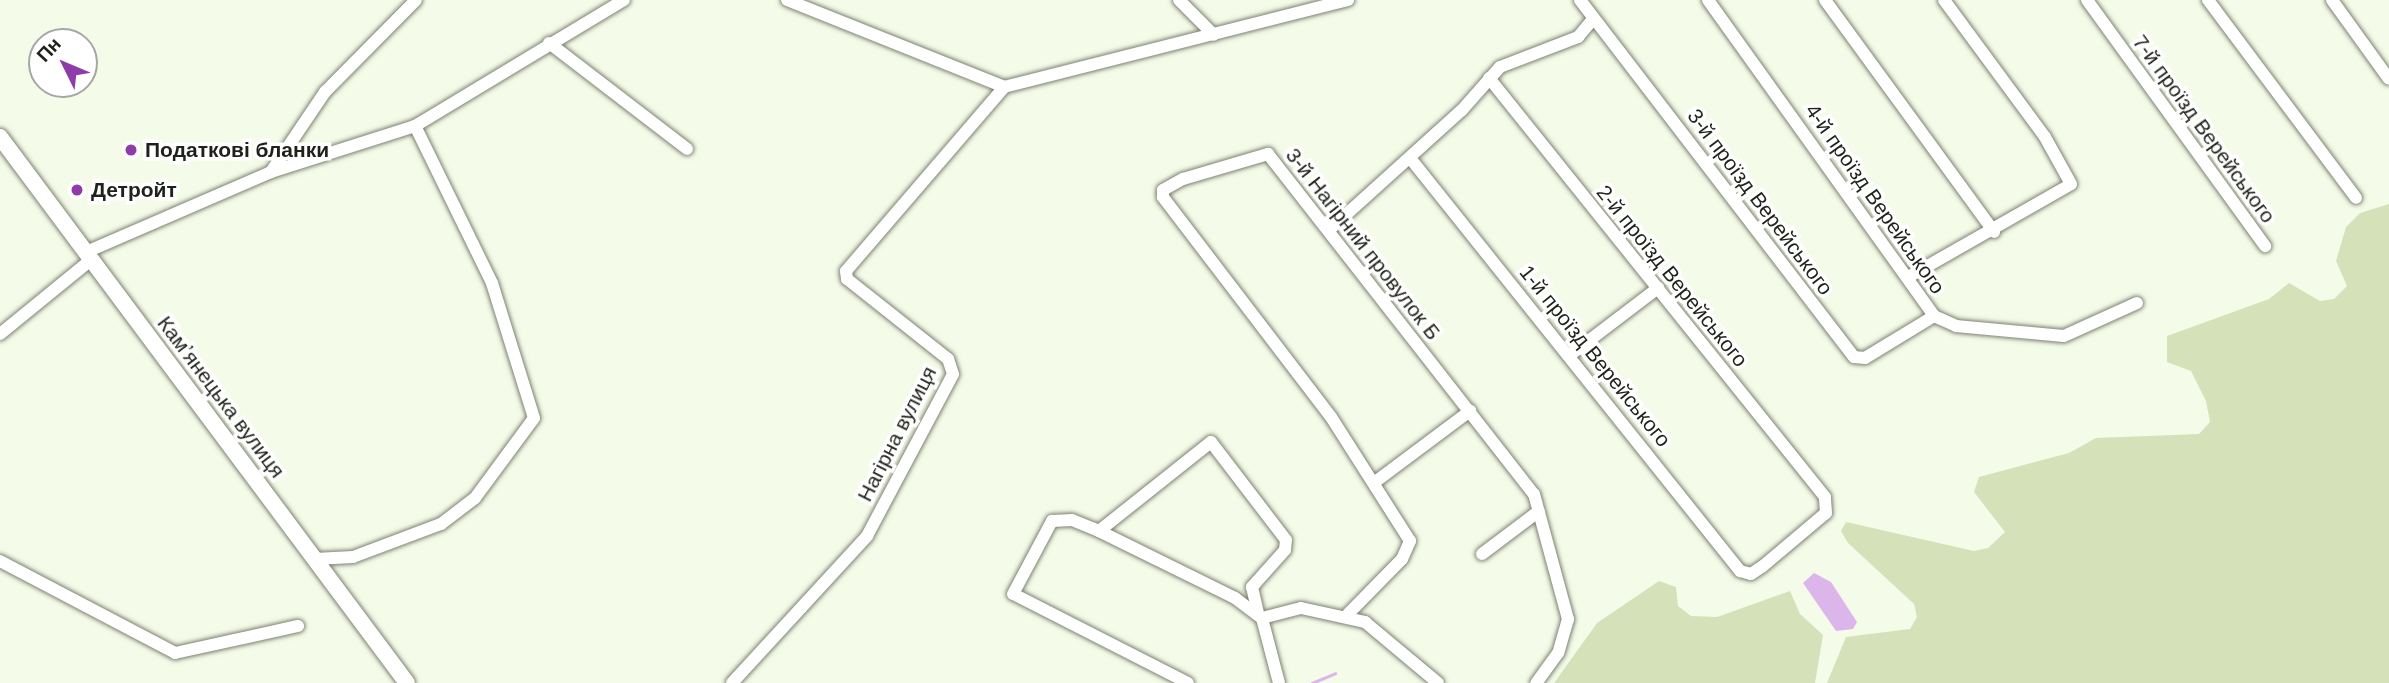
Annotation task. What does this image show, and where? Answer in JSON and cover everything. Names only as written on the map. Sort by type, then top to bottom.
[{"type":"main road","name":"Камʼянецька вулиця","points":[[0,137],[407,683]]},
{"type":"street","points":[[271,172],[325,92],[416,0]]},
{"type":"street","points":[[0,334],[89,256],[271,172],[415,127],[549,43],[624,0]]},
{"type":"street","points":[[788,0],[1004,87],[1348,0]]},
{"type":"street","points":[[1179,0],[1214,35]]},
{"type":"street","name":"3-й проїзд Верейського","points":[[1580,0],[1593,19],[1611,32],[1854,357],[1865,358],[1934,316]]},
{"type":"street","name":"4-й проїзд Верейського","points":[[1708,0],[1910,276],[1934,316],[1956,326],[2064,336],[2137,303]]},
{"type":"street","points":[[1825,0],[1994,232]]},
{"type":"street","points":[[1910,276],[1994,232],[2071,184],[2071,174],[1944,0]]},
{"type":"street","name":"7-й проїзд Верейського","points":[[2087,0],[2265,246]]},
{"type":"street","points":[[2208,0],[2356,198]]},
{"type":"street","points":[[2332,0],[2389,79]]},
{"type":"street","points":[[1329,230],[1410,158],[1500,67],[1578,37],[1593,19]]},
{"type":"street","points":[[549,43],[687,149]]},
{"type":"street","name":"2-й проїзд Верейського","points":[[1489,78],[1825,497],[1826,513],[1751,574]]},
{"type":"street","name":"Нагірна вулиця","points":[[732,683],[867,536],[953,374],[948,359],[847,279],[846,271],[1004,87]]},
{"type":"street","points":[[315,559],[353,557],[442,524],[474,498],[534,418],[492,284],[415,127]]},
{"type":"street","name":"3-й Нагірний провулок Б","points":[[1348,614],[1408,551],[1409,541],[1375,482],[1163,190],[1268,154],[1534,494],[1568,619],[1558,653],[1536,683]]},
{"type":"street","name":"1-й проїзд Верейського","points":[[1410,158],[1740,571],[1751,574]]},
{"type":"street","points":[[1570,355],[1658,288]]},
{"type":"street","points":[[1375,482],[1470,411]]},
{"type":"street","points":[[1100,531],[1211,442],[1287,546],[1252,587],[1250,598],[1262,618],[1279,683]]},
{"type":"street","points":[[1482,554],[1539,511]]},
{"type":"street","points":[[1188,683],[1013,594],[1052,521],[1072,520],[1100,531],[1235,598],[1262,618]]},
{"type":"street","points":[[0,562],[175,653],[298,625]]},
{"type":"street","points":[[1235,598],[1250,598]]},
{"type":"street","points":[[1262,618],[1301,608],[1348,614],[1388,637],[1438,683]]},
{"type":"green space","points":[[2389,204],[2389,683],[1827,683],[1846,637],[1910,629],[1917,617],[1914,604],[1848,543],[1841,531],[1846,522],[1974,551],[1988,548],[2005,532],[1974,492],[1979,477],[2069,453],[2096,438],[2199,434],[2210,422],[2206,401],[2191,371],[2167,362],[2167,336],[2269,299],[2289,283],[2320,301],[2334,299],[2347,286],[2336,261],[2346,227],[2360,213]]},
{"type":"green space","points":[[1659,581],[1676,587],[1678,606],[1691,616],[1717,617],[1790,591],[1800,614],[1823,635],[1815,683],[1554,683],[1597,623]]},
{"type":"shaded area","points":[[1814,573],[1831,582],[1857,622],[1853,629],[1836,631],[1803,583]]},
{"type":"waterway","points":[[1312,683],[1335,673]]},
{"type":"place","name":"Податкові бланки","points":[[131,150]]},
{"type":"place","name":"Детройт","points":[[77,190]]}]
